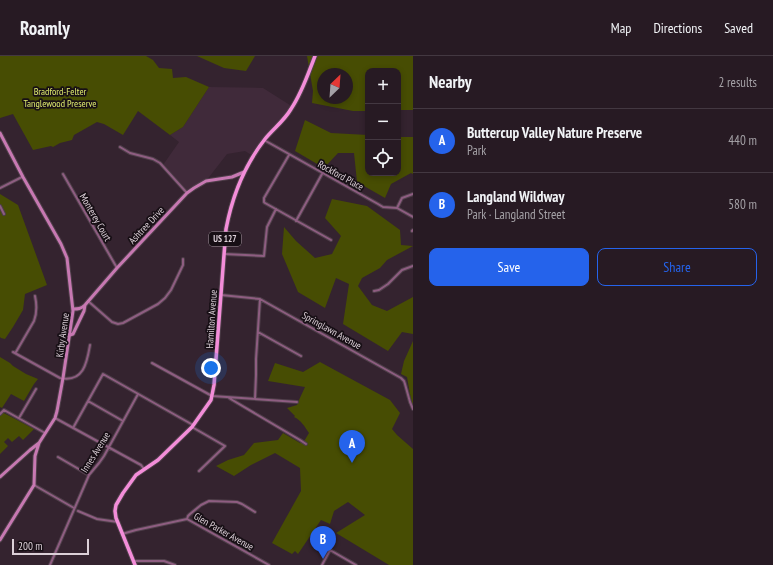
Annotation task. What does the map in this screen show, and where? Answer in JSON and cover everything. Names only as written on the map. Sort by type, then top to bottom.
[{"type":"main road","name":"Hamilton Avenue","points":[[135,563],[122,534],[115,508],[118,500],[133,478],[158,460],[193,426],[207,407],[212,396],[226,229],[230,210],[244,172],[264,140],[285,117],[298,99],[315,56]]},
{"type":"street","name":"Kirby Avenue","points":[[0,133],[65,252],[73,308],[63,378],[55,418],[39,443],[35,456],[34,485],[0,540]]},
{"type":"street","name":"Rockford Place","points":[[264,140],[322,174],[378,204],[397,208],[413,217]]},
{"type":"street","points":[[120,147],[130,153],[159,162],[187,193]]},
{"type":"street","points":[[289,155],[264,198],[264,202],[331,240]]},
{"type":"street","name":"Ashtree Drive","points":[[73,308],[82,308],[187,193],[206,181],[232,177],[244,172]]},
{"type":"street","name":"Monterey Court","points":[[63,174],[117,268]]},
{"type":"street","points":[[296,220],[322,174]]},
{"type":"street","points":[[0,188],[23,177]]},
{"type":"street","points":[[232,177],[235,177],[240,182]]},
{"type":"street","points":[[397,208],[402,198],[413,194]]},
{"type":"street","points":[[0,206],[4,214]]},
{"type":"street","points":[[224,254],[264,256],[267,227],[276,209]]},
{"type":"street","points":[[88,301],[112,322],[118,324],[123,323],[158,304],[165,298],[171,290],[183,265],[183,259]]},
{"type":"street","points":[[374,291],[379,290],[392,281],[402,270],[413,266]]},
{"type":"street","name":"Springlawn Avenue","points":[[220,295],[260,299],[401,378],[405,384],[413,409]]},
{"type":"street","points":[[35,296],[37,309],[36,316],[15,352],[60,378],[63,378],[76,376],[84,370],[90,345]]},
{"type":"street","points":[[255,399],[260,299]]},
{"type":"street","points":[[70,335],[73,334],[84,311],[84,305]]},
{"type":"street","points":[[258,332],[301,356]]},
{"type":"street","points":[[152,363],[212,396],[297,402]]},
{"type":"street","points":[[73,428],[103,374],[225,446],[199,471]]},
{"type":"street","points":[[19,418],[36,389]]},
{"type":"street","name":"Innes Avenue","points":[[50,565],[89,475],[99,463],[138,394]]},
{"type":"street","points":[[228,398],[306,444]]},
{"type":"street","points":[[88,401],[123,421]]},
{"type":"street","points":[[0,414],[4,410],[45,433]]},
{"type":"street","points":[[55,418],[141,466],[145,470]]},
{"type":"street","points":[[0,477],[39,443]]},
{"type":"street","points":[[58,457],[89,475]]},
{"type":"street","points":[[34,485],[74,508]]},
{"type":"street","points":[[187,519],[190,514],[204,503],[209,502],[240,503],[255,512]]},
{"type":"street","points":[[78,511],[97,519],[118,522]]},
{"type":"street","name":"Glen Parker Avenue","points":[[122,534],[187,519],[269,565]]},
{"type":"street","points":[[322,565],[330,550],[356,565]]},
{"type":"street","points":[[135,563],[164,561],[175,565]]},
{"type":"shaded area","points":[[209,87],[263,88],[293,107],[253,156],[245,151],[227,154],[206,181],[187,193],[163,165],[179,142],[170,135],[183,127]]},
{"type":"green space","name":"Bradford-Felter Tanglewood Preserve","points":[[0,56],[146,56],[153,60],[159,68],[172,69],[173,78],[186,77],[209,87],[183,127],[170,135],[138,111],[123,135],[104,124],[97,122],[74,135],[72,140],[60,143],[53,147],[51,146],[33,150],[13,114],[0,118]]},
{"type":"green space","points":[[197,56],[255,56],[246,71],[224,68]]},
{"type":"green space","points":[[307,56],[413,56],[413,110],[401,110],[401,68],[365,68],[365,111],[353,111],[317,104],[353,104],[353,68],[317,68],[317,104],[312,103],[313,91]]},
{"type":"green space","points":[[305,120],[331,133],[365,135],[365,176],[401,176],[401,137],[413,137],[413,174],[411,173],[391,184],[385,198],[357,182],[354,153],[338,153],[324,168],[295,151]]},
{"type":"green space","points":[[0,194],[18,205],[47,285],[25,294],[23,310],[5,339],[0,337]]},
{"type":"green space","points":[[332,199],[367,206],[400,230],[401,245],[413,246],[387,260],[380,268],[362,278],[358,286],[372,305],[387,311],[413,297],[413,334],[402,332],[388,351],[343,324],[349,284],[336,278],[325,308],[298,292],[282,254],[284,227],[296,241],[315,258],[332,254],[341,236],[325,218]]},
{"type":"green space","points":[[413,341],[413,407],[407,377],[401,374],[404,361]]},
{"type":"green space","points":[[0,357],[26,374],[38,379],[24,401],[11,394],[2,408],[0,407]]},
{"type":"green space","points":[[320,362],[390,400],[400,413],[392,429],[413,449],[413,565],[389,565],[336,533],[365,515],[348,502],[334,511],[330,524],[321,520],[298,554],[295,551],[292,554],[272,543],[301,491],[300,468],[275,453],[251,465],[234,476],[216,466],[244,455],[254,443],[278,440],[283,433],[300,443],[303,443],[309,433],[303,424],[294,417],[295,416],[287,408],[297,405],[305,387],[268,381],[275,363],[303,372]]},
{"type":"green space","points":[[0,411],[34,429],[23,440],[19,436],[12,442],[8,438],[4,442],[8,446],[0,454]]},
{"type":"place","name":"Buttercup Valley Nature Preserve","points":[[352,463]]},
{"type":"place","name":"Langland Wildway","points":[[323,559]]}]
